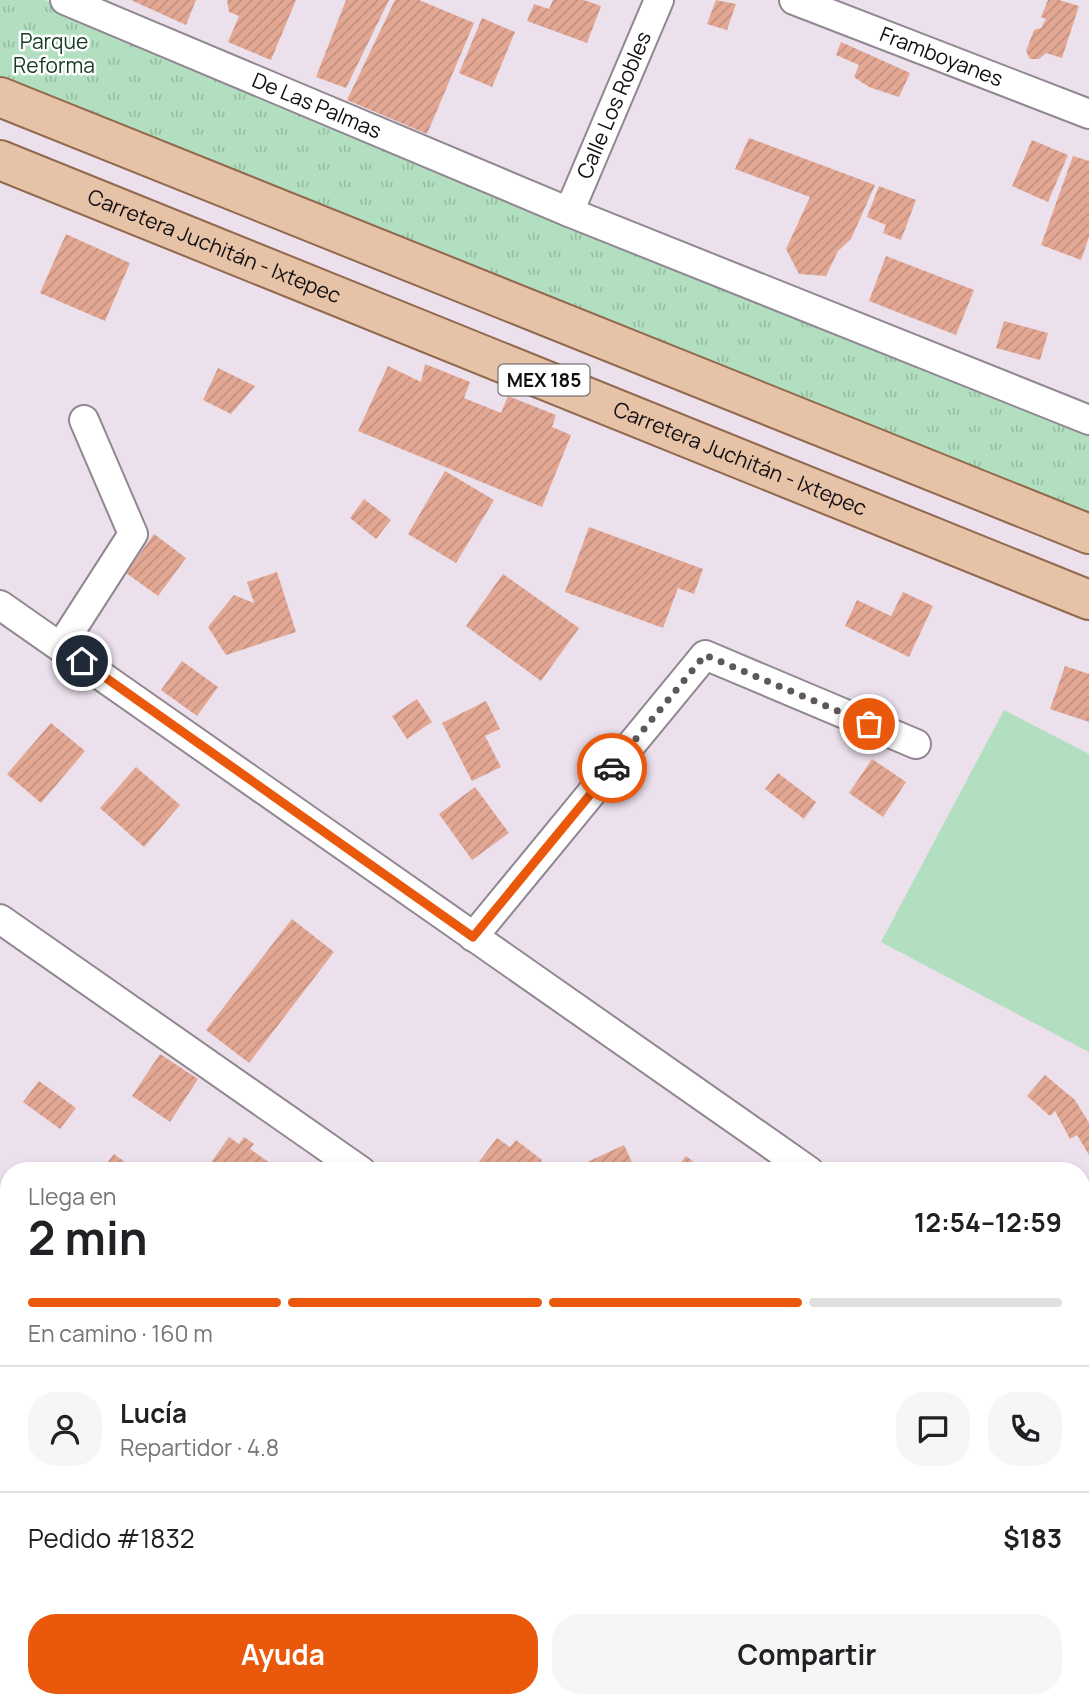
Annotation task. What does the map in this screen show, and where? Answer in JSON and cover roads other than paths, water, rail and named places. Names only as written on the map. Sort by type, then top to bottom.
[{"type":"main road","name":"MEX 185","points":[[0,97],[1089,534]]},
{"type":"main road","name":"Carretera Juchitán - Ixtepec","points":[[0,160],[1089,600]]},
{"type":"street","name":"De Las Palmas","points":[[65,0],[569,212],[1089,420]]},
{"type":"street","name":"Calle Los Robles","points":[[569,212],[659,0]]},
{"type":"street","name":"Framboyanes","points":[[794,0],[1089,114]]},
{"type":"street","points":[[61,646],[133,534],[84,420]]},
{"type":"street","points":[[0,605],[796,1162]]},
{"type":"street","points":[[473,937],[705,655],[916,744]]},
{"type":"street","points":[[0,919],[348,1162]]},
{"type":"park label","name":"Parque Reforma","points":[[54,54]]}]
